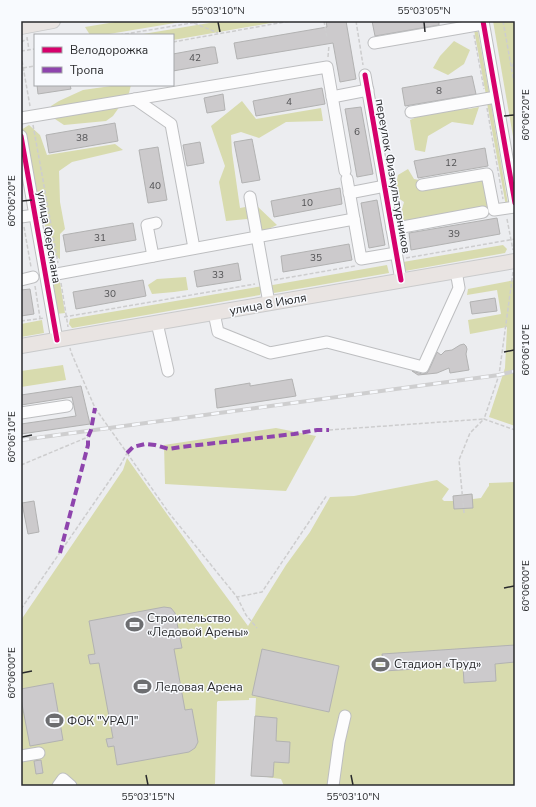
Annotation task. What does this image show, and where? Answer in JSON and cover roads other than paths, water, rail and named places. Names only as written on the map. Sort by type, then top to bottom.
[{"type":"main road","points":[[21,27],[53,21]]},
{"type":"main road","name":"улица 8 Июля","points":[[21,346],[515,261]]},
{"type":"street","points":[[374,43],[480,23],[491,98],[515,203]]},
{"type":"street","points":[[26,117],[327,67],[361,259],[397,256]]},
{"type":"street","name":"переулок Физкультурников","points":[[365,75],[401,280]]},
{"type":"street","points":[[332,97],[368,90]]},
{"type":"street","points":[[411,112],[491,98]]},
{"type":"street","points":[[135,99],[171,124],[194,248]]},
{"type":"street","name":"улица Ферсмана","points":[[21,136],[24,171],[35,215],[46,276],[63,339]]},
{"type":"street","points":[[422,185],[487,174],[494,210],[510,207]]},
{"type":"street","points":[[349,193],[385,186]]},
{"type":"street","points":[[250,197],[269,304]]},
{"type":"street","points":[[392,229],[483,212]]},
{"type":"street","points":[[22,217],[35,215]]},
{"type":"street","points":[[46,276],[354,219]]},
{"type":"street","points":[[153,256],[147,224],[156,223]]},
{"type":"street","points":[[214,313],[218,332],[270,353],[327,342],[423,367],[459,288],[456,271]]},
{"type":"street","points":[[21,280],[33,277]]},
{"type":"street","points":[[157,323],[168,371]]},
{"type":"street","points":[[21,413],[67,406]]},
{"type":"street","points":[[333,786],[339,742],[345,716]]},
{"type":"street","points":[[21,756],[39,753]]},
{"type":"railway","points":[[21,440],[499,375],[515,371]]},
{"type":"place","name":"Строительство «Ледовой Арены»","points":[[134,625]]},
{"type":"place","name":"Стадион «Труд»","points":[[381,664]]},
{"type":"place","name":"Ледовая Арена","points":[[142,687]]},
{"type":"place","name":"ФОК \"УРАЛ\"","points":[[54,721]]}]
